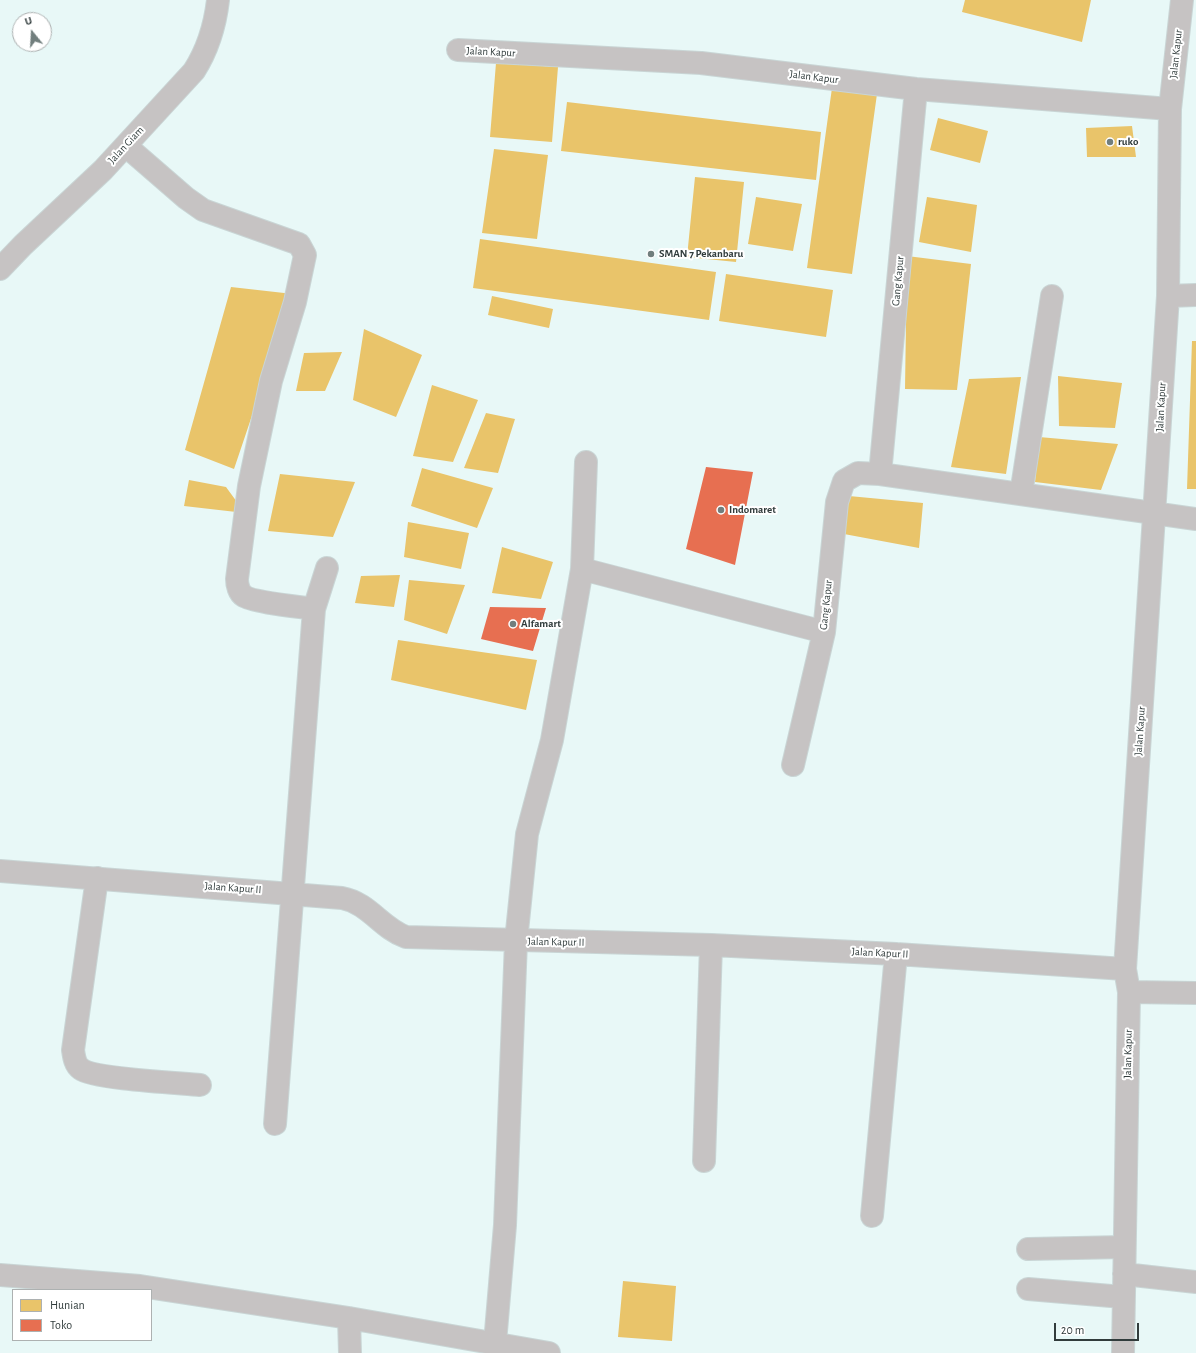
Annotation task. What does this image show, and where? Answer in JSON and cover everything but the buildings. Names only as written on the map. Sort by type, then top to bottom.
[{"type":"street","name":"Jalan Giam","points":[[0,269],[23,245],[103,170],[194,71],[205,54],[212,36],[218,0]]},
{"type":"street","name":"Jalan Kapur","points":[[1123,1353],[1129,992],[1125,969],[1168,296],[1170,109],[1182,0]]},
{"type":"street","name":"Jalan Kapur","points":[[458,50],[702,63],[916,89],[1170,109]]},
{"type":"street","name":"Gang Kapur","points":[[880,474],[916,89]]},
{"type":"street","points":[[126,146],[186,198],[204,210],[299,244],[306,255],[295,302],[271,381],[249,486],[237,579],[240,592],[244,597],[314,609]]},
{"type":"street","points":[[1168,296],[1196,295]]},
{"type":"street","points":[[1021,494],[1052,296]]},
{"type":"street","points":[[494,1343],[505,1225],[516,941],[527,834],[552,740],[582,569],[586,462]]},
{"type":"street","name":"Gang Kapur","points":[[793,765],[824,632],[837,502],[844,480],[858,473],[880,474],[1196,519]]},
{"type":"street","points":[[275,1124],[314,609],[327,568]]},
{"type":"street","points":[[582,569],[824,632]]},
{"type":"street","name":"Jalan Kapur II","points":[[0,871],[292,893],[354,900],[367,908],[390,930],[406,937],[711,945],[896,954],[1125,969]]},
{"type":"street","points":[[97,878],[73,1050],[77,1064],[82,1070],[89,1073],[111,1077],[200,1085]]},
{"type":"street","points":[[704,1160],[711,945]]},
{"type":"street","points":[[872,1216],[896,954]]},
{"type":"street","points":[[1129,992],[1196,993]]},
{"type":"street","points":[[1028,1249],[1124,1247]]},
{"type":"street","points":[[1124,1274],[1196,1282]]},
{"type":"street","points":[[0,1275],[140,1286],[349,1318],[550,1353]]},
{"type":"street","points":[[1028,1289],[1123,1297]]},
{"type":"street","points":[[349,1318],[350,1353]]},
{"type":"place","name":"ruko","points":[[1110,142]]},
{"type":"place","name":"SMAN 7 Pekanbaru","points":[[651,254]]},
{"type":"place","name":"Indomaret","points":[[721,510]]},
{"type":"place","name":"Alfamart","points":[[513,624]]}]
